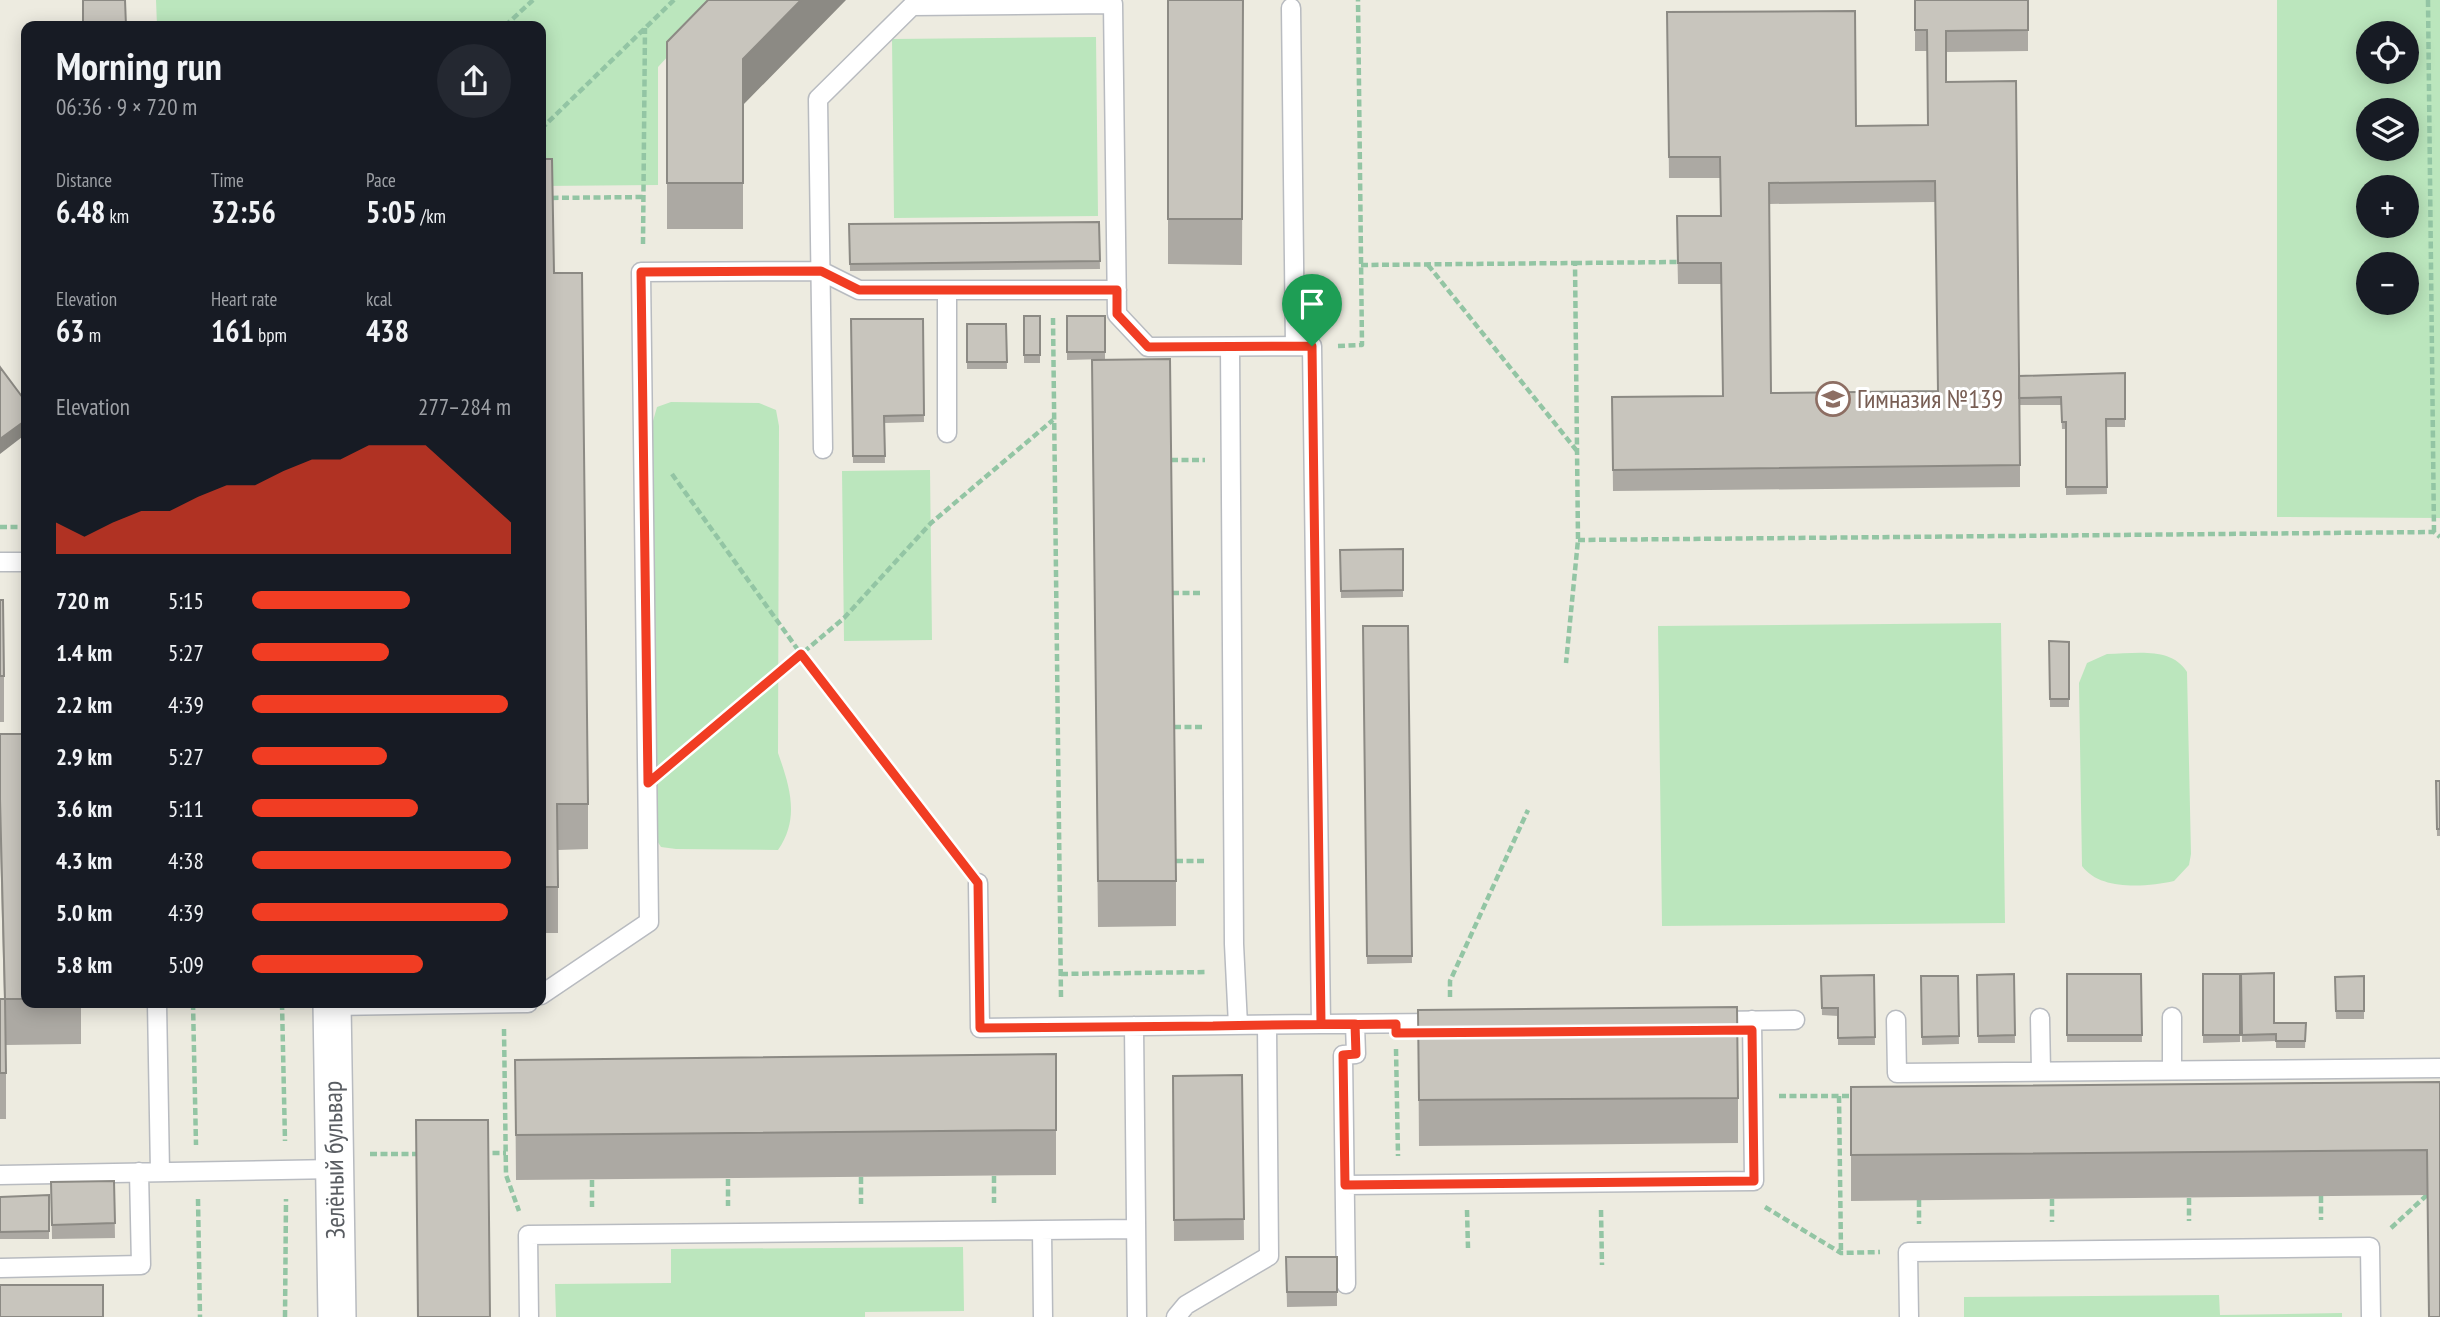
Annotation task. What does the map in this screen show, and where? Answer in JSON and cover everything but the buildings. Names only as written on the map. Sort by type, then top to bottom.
[{"type":"street","name":"Зелёный бульвар","points":[[332,1008],[337,1317]]},
{"type":"lane","points":[[823,449],[818,99],[912,6],[1113,4],[1117,314],[1148,347],[1304,346]]},
{"type":"lane","points":[[1291,8],[1304,346],[1321,1024]]},
{"type":"lane","points":[[546,992],[649,922],[641,272],[821,271],[859,290],[1117,290]]},
{"type":"lane","points":[[947,290],[947,433]]},
{"type":"lane","points":[[1230,346],[1234,930],[1238,1025]]},
{"type":"lane","points":[[0,562],[21,562]]},
{"type":"lane","points":[[978,883],[980,1028],[1464,1023]]},
{"type":"lane","points":[[157,1008],[160,1172]]},
{"type":"lane","points":[[2172,1017],[2172,1070]]},
{"type":"lane","points":[[2040,1018],[2041,1071]]},
{"type":"lane","points":[[1345,1185],[1754,1181],[1752,1020]]},
{"type":"lane","points":[[1697,1021],[1795,1020]]},
{"type":"lane","points":[[1896,1020],[1897,1073],[2440,1068]]},
{"type":"lane","points":[[1346,1284],[1343,1055],[1356,1054],[1355,1024]]},
{"type":"lane","points":[[1176,1317],[1186,1305],[1269,1255],[1267,1025]]},
{"type":"lane","points":[[1134,1026],[1138,1317]]},
{"type":"lane","points":[[0,1175],[160,1172],[335,1162]]},
{"type":"lane","points":[[1,1268],[141,1265],[139,1172]]},
{"type":"lane","points":[[529,1317],[528,1235],[1136,1229]]},
{"type":"lane","points":[[1042,1230],[1043,1317]]},
{"type":"lane","points":[[1909,1317],[1908,1252],[2370,1247],[2371,1317]]},
{"type":"path","points":[[510,21],[533,0]]},
{"type":"path","points":[[546,124],[674,0]]},
{"type":"path","points":[[1304,346],[1362,345],[1358,0]]},
{"type":"path","points":[[2428,0],[2434,532]]},
{"type":"path","points":[[641,272],[646,197],[645,28]]},
{"type":"path","points":[[546,198],[646,197]]},
{"type":"path","points":[[1361,265],[1678,262]]},
{"type":"path","points":[[1566,663],[1578,540],[1575,263]]},
{"type":"path","points":[[1427,264],[1577,452]]},
{"type":"path","points":[[1052,290],[1061,1027]]},
{"type":"path","points":[[648,783],[844,618],[931,523],[1054,419]]},
{"type":"path","points":[[643,434],[801,654],[978,883]]},
{"type":"path","points":[[1171,460],[1206,460]]},
{"type":"path","points":[[0,527],[21,527]]},
{"type":"path","points":[[1578,540],[2434,532],[2440,537]]},
{"type":"path","points":[[1172,593],[1208,593]]},
{"type":"path","points":[[1174,727],[1209,727]]},
{"type":"path","points":[[1450,981],[1528,810]]},
{"type":"path","points":[[1176,861],[1210,861]]},
{"type":"path","points":[[1061,974],[1212,972]]},
{"type":"path","points":[[504,1008],[506,1175],[528,1235]]},
{"type":"path","points":[[1396,1024],[1398,1185]]},
{"type":"path","points":[[1839,1096],[1841,1252]]},
{"type":"path","points":[[480,1153],[506,1153]]},
{"type":"path","points":[[335,1162],[427,1154]]},
{"type":"path","points":[[1754,1181],[1762,1205],[1841,1252],[1908,1252]]},
{"type":"path","points":[[1601,1183],[1602,1265]]},
{"type":"path","points":[[1466,1184],[1468,1248]]},
{"type":"path","points":[[2370,1247],[2427,1195]]},
{"type":"green space","points":[[156,0],[720,0],[658,67],[658,185],[546,186],[546,21],[157,21]]},
{"type":"green space","points":[[2277,0],[2440,0],[2440,518],[2277,517]]},
{"type":"green space","points":[[1096,37],[1098,216],[894,218],[892,39]]},
{"type":"green space","points":[[671,402],[759,403],[776,410],[779,426],[778,753],[791,802],[789,826],[778,850],[661,847],[652,833],[653,421],[657,407]]},
{"type":"green space","points":[[930,470],[932,640],[844,641],[842,471]]},
{"type":"green space","points":[[2001,623],[2005,923],[1662,926],[1658,626]]},
{"type":"green space","points":[[2107,654],[2162,655],[2172,658],[2187,672],[2191,854],[2189,865],[2174,881],[2124,885],[2100,880],[2082,866],[2079,683],[2087,663]]},
{"type":"green space","points":[[963,1247],[964,1311],[865,1312],[865,1317],[556,1317],[555,1284],[671,1283],[671,1249]]},
{"type":"green space","points":[[2219,1295],[2220,1315],[2342,1313],[2342,1317],[1964,1317],[1964,1297]]},
{"type":"place","name":"Гимназия №139","points":[[1833,399]]},
{"type":"route","points":[[1312,346],[1148,347],[1117,314],[1117,290],[859,290],[821,271],[641,272],[648,783],[801,654],[978,883],[980,1028],[1238,1025],[1355,1024],[1396,1024],[1396,1033],[1752,1030],[1754,1181],[1345,1185],[1343,1055],[1356,1054],[1355,1024],[1321,1024],[1312,346]]}]
